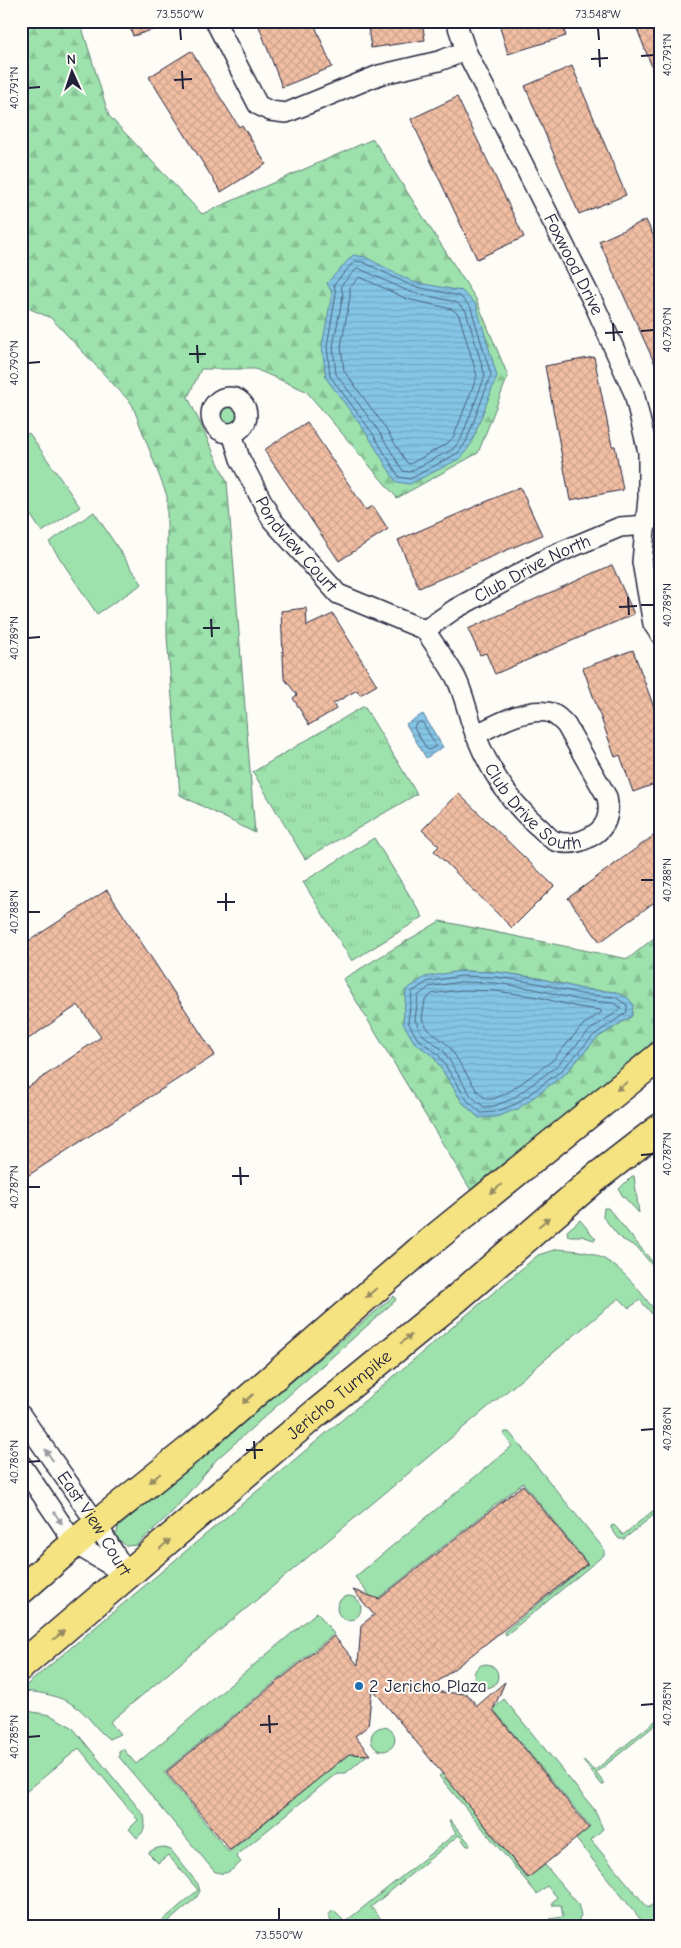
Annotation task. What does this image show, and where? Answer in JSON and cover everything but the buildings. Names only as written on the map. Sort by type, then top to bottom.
[{"type":"main road","points":[[21,1590],[97,1524],[193,1447],[419,1251],[660,1056]]},
{"type":"main road","name":"Jericho Turnpike","points":[[21,1666],[315,1414],[456,1299],[598,1176],[660,1128]]},
{"type":"street","points":[[215,21],[258,106],[270,111],[286,113],[379,75],[439,61],[466,51]]},
{"type":"street","name":"Foxwood Drive","points":[[456,21],[466,51],[595,306],[634,393],[648,452],[647,525],[642,562],[653,624],[660,634]]},
{"type":"street","name":"Pondview Court","points":[[232,433],[240,459],[272,520],[338,594],[425,630]]},
{"type":"street","name":"Club Drive North","points":[[425,630],[455,609],[552,556],[620,527],[647,525]]},
{"type":"street","name":"Club Drive South","points":[[425,630],[456,678],[475,735],[500,784],[532,822],[554,841],[570,844],[586,840],[598,832],[606,822],[609,809],[607,797],[566,725],[556,715],[548,712],[534,712],[507,719],[475,735]]},
{"type":"street","name":"East View Court","points":[[21,1415],[97,1524],[128,1576]]},
{"type":"street","name":"East View Court","points":[[21,1464],[75,1544],[128,1576]]},
{"type":"green space","points":[[21,21],[80,21],[109,116],[202,214],[373,139],[476,299],[508,376],[478,453],[397,498],[306,391],[255,369],[201,369],[188,397],[227,482],[255,833],[180,795],[167,637],[167,496],[132,404],[51,318],[21,305]]},
{"type":"green space","points":[[228,401],[238,405],[242,415],[238,425],[228,429],[218,425],[214,415],[218,405]]},
{"type":"green space","points":[[29,433],[80,507],[42,532],[21,501],[21,438]]},
{"type":"green space","points":[[94,512],[142,584],[97,614],[49,542]]},
{"type":"green space","points":[[364,706],[417,794],[305,859],[253,772]]},
{"type":"green space","points":[[374,838],[423,917],[352,961],[303,882]]},
{"type":"green space","points":[[440,921],[628,959],[660,933],[660,1054],[472,1192],[343,979]],"holes":[[[460,971],[497,972],[538,978],[582,989],[616,992],[632,1016],[597,1038],[565,1074],[479,1118],[463,1103],[434,1057]]]},
{"type":"green space","points":[[634,1176],[639,1213],[622,1195],[619,1189]]},
{"type":"green space","points":[[604,1208],[608,1208],[660,1271],[660,1275],[638,1248],[620,1238],[603,1217]]},
{"type":"green space","points":[[580,1220],[596,1239],[568,1236],[567,1231]]},
{"type":"green space","points":[[557,1249],[585,1252],[608,1261],[636,1287],[660,1317],[660,1323],[640,1300],[629,1308],[619,1298],[110,1722],[120,1734],[109,1739],[80,1709],[50,1695],[23,1691],[23,1688],[538,1255]]},
{"type":"green space","points":[[394,1296],[396,1300],[217,1459],[174,1510],[137,1545],[126,1546],[116,1537],[118,1527]]},
{"type":"green space","points":[[505,1432],[509,1432],[604,1549],[604,1555],[506,1635],[504,1632],[588,1564],[523,1483],[377,1599],[370,1596],[355,1577],[512,1446],[504,1435]]},
{"type":"green space","points":[[660,1505],[660,1510],[624,1539],[619,1539],[611,1528],[614,1525],[623,1535]]},
{"type":"green space","points":[[349,1596],[354,1597],[360,1603],[360,1613],[354,1619],[349,1620],[344,1619],[338,1613],[337,1608],[338,1603],[344,1597]]},
{"type":"green space","points":[[317,1612],[334,1634],[164,1772],[229,1852],[351,1752],[358,1755],[364,1752],[366,1756],[346,1773],[337,1773],[236,1856],[241,1862],[235,1868],[229,1872],[218,1873],[214,1871],[119,1757],[119,1752],[123,1749],[136,1764]]},
{"type":"green space","points":[[486,1664],[491,1665],[497,1671],[497,1681],[491,1687],[486,1688],[481,1687],[475,1681],[474,1676],[475,1671],[481,1665]]},
{"type":"green space","points":[[504,1699],[594,1809],[603,1829],[591,1840],[648,1908],[658,1900],[660,1911],[657,1921],[648,1922],[641,1920],[576,1839],[590,1827],[493,1709]]},
{"type":"green space","points":[[27,1711],[50,1715],[72,1727],[144,1815],[144,1828],[137,1838],[129,1829],[138,1820],[79,1748],[21,1796],[21,1712]]},
{"type":"green space","points":[[660,1717],[660,1721],[596,1773],[604,1783],[602,1785],[583,1761],[594,1771]]},
{"type":"green space","points":[[383,1727],[388,1728],[394,1734],[394,1744],[388,1750],[383,1751],[378,1750],[372,1744],[371,1739],[372,1734],[378,1728]]},
{"type":"green space","points":[[443,1773],[527,1878],[545,1865],[578,1904],[581,1915],[576,1926],[551,1927],[550,1919],[563,1917],[561,1905],[552,1905],[557,1897],[547,1886],[537,1894],[439,1776]]},
{"type":"green space","points":[[449,1821],[470,1844],[469,1846],[459,1835],[371,1907],[381,1919],[333,1924],[328,1916],[333,1910],[345,1922],[456,1833]]},
{"type":"green space","points":[[162,1847],[171,1850],[198,1884],[200,1891],[196,1898],[162,1927],[155,1927],[198,1890],[168,1855],[158,1863],[148,1853]]},
{"type":"water","points":[[353,255],[365,257],[413,282],[462,291],[476,304],[497,376],[471,444],[461,458],[410,484],[396,482],[367,434],[326,378],[322,346],[332,293],[327,283]]},
{"type":"water","points":[[423,714],[443,747],[426,758],[406,724]]},
{"type":"water","points":[[460,971],[497,972],[538,978],[582,989],[616,992],[628,998],[633,1004],[632,1016],[597,1038],[565,1074],[518,1109],[496,1117],[479,1118],[463,1103],[434,1057],[414,1042],[403,1023],[406,990],[425,977]]},
{"type":"place","name":"2 Jericho Plaza","points":[[359,1686]]}]
